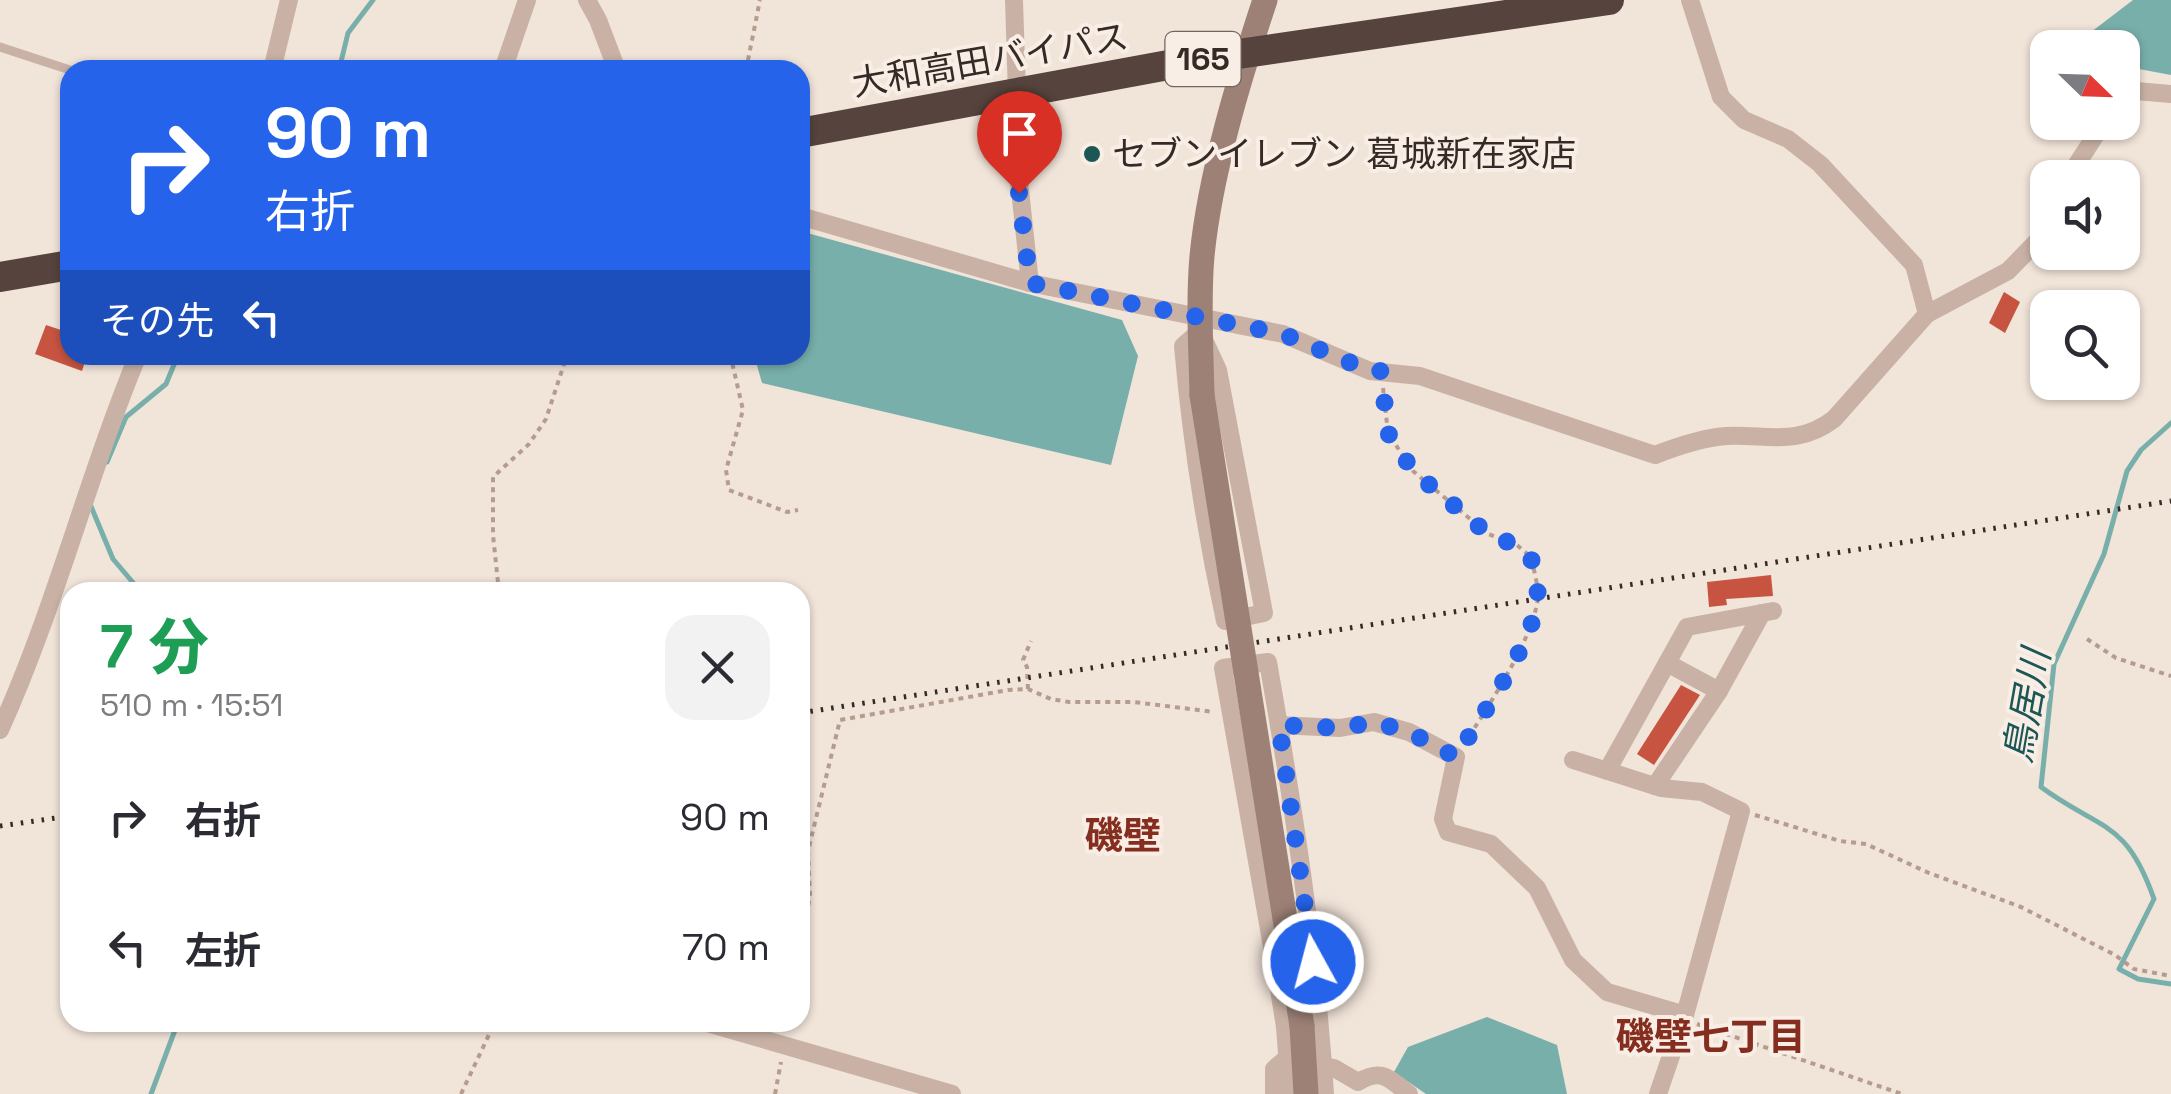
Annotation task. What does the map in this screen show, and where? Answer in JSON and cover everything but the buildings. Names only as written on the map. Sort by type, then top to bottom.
[{"type":"highway","name":"大和高田バイパス","points":[[810,131],[1190,61],[1608,0]]},
{"type":"highway","points":[[0,277],[60,267]]},
{"type":"street","points":[[274,60],[288,0]]},
{"type":"street","points":[[507,60],[528,0]]},
{"type":"street","points":[[586,0],[613,60]]},
{"type":"street","points":[[1014,0],[1014,134],[1030,283]]},
{"type":"street","points":[[1264,0],[1212,196],[1202,256],[1202,396],[1302,1026],[1306,1094]]},
{"type":"street","points":[[1690,0],[1721,97],[1744,120],[1788,139],[1820,164],[1914,265],[1927,314]]},
{"type":"street","points":[[2140,91],[2171,94]]},
{"type":"street","points":[[810,219],[1030,283],[1200,325],[1283,334],[1370,371],[1420,376],[1655,455],[1689,442],[1726,436],[1785,438],[1816,432],[1834,419],[1927,314],[1988,284],[2030,248]]},
{"type":"street","points":[[1200,325],[1218,370],[1264,613],[1225,620],[1203,521],[1183,346],[1200,325]]},
{"type":"street","points":[[0,730],[55,593],[115,410],[134,365]]},
{"type":"street","points":[[1607,771],[1687,626],[1768,612],[1655,786]]},
{"type":"street","points":[[1290,1094],[1288,1057],[1223,668],[1268,662],[1305,900],[1325,1094]]},
{"type":"street","points":[[1667,663],[1719,691]]},
{"type":"street","points":[[1279,725],[1340,728],[1374,722],[1409,732],[1456,757],[1442,820],[1448,832],[1491,844],[1537,888],[1573,960],[1607,992],[1684,1017]]},
{"type":"street","points":[[1573,760],[1655,786],[1702,792],[1741,810],[1684,1017],[1658,1094]]},
{"type":"street","points":[[738,1032],[952,1094]]},
{"type":"street","points":[[1274,1094],[1274,1069],[1288,1057]]},
{"type":"street","points":[[1323,1066],[1358,1082],[1372,1074],[1385,1076],[1409,1094]]},
{"type":"lane","points":[[0,46],[60,67]]},
{"type":"path","points":[[748,60],[760,0]]},
{"type":"path","points":[[498,582],[493,535],[494,477],[529,444],[546,418],[564,365]]},
{"type":"path","points":[[733,365],[743,410],[726,470],[729,490],[787,512],[798,510]]},
{"type":"path","points":[[1381,371],[1388,433],[1413,471],[1488,534],[1518,546],[1531,557],[1538,597],[1526,634],[1456,757]]},
{"type":"path","points":[[2087,638],[2116,658],[2171,676]]},
{"type":"path","points":[[1028,689],[1027,667],[1022,660],[1031,641]]},
{"type":"path","points":[[810,843],[840,720],[1028,689],[1050,700],[1134,702],[1233,714]]},
{"type":"path","points":[[1741,810],[1840,841],[1866,844],[2021,908],[2115,955],[2134,969],[2171,976]]},
{"type":"path","points":[[1684,1017],[1902,1094]]},
{"type":"path","points":[[461,1094],[490,1032]]},
{"type":"water","points":[[2133,0],[2171,0],[2171,75],[2140,69],[2140,30],[2094,30]]},
{"type":"water","points":[[810,234],[1122,320],[1138,356],[1111,465],[762,383],[757,365],[810,365]]},
{"type":"water","points":[[1487,1017],[1557,1045],[1567,1094],[1426,1094],[1394,1072],[1408,1047]]},
{"type":"waterway","points":[[341,60],[348,33],[373,0]]},
{"type":"waterway","points":[[107,462],[126,417],[166,384],[174,365]]},
{"type":"waterway","name":"鳥居川","points":[[2171,423],[2141,450],[2127,471],[2104,554],[2054,664],[2041,787],[2110,830],[2133,854],[2154,899],[2119,969],[2138,979],[2171,984]]},
{"type":"waterway","points":[[90,504],[113,559],[133,582]]},
{"type":"waterway","points":[[151,1094],[174,1032]]},
{"type":"railway","points":[[810,711],[2171,501]]},
{"type":"railway","points":[[0,826],[60,817]]},
{"type":"place","name":"セブンイレブン 葛城新在家店","points":[[1092,154]]},
{"type":"district","name":"磯壁","points":[[1123,836]]},
{"type":"district","name":"磯壁七丁目","points":[[1711,1037]]},
{"type":"route","points":[[1019,193],[1030,283],[1283,334],[1370,371],[1381,371],[1388,433],[1413,471],[1488,534],[1518,546],[1531,557],[1537,605],[1495,694],[1456,757],[1409,732],[1374,722],[1340,728],[1279,725],[1313,962]]}]
